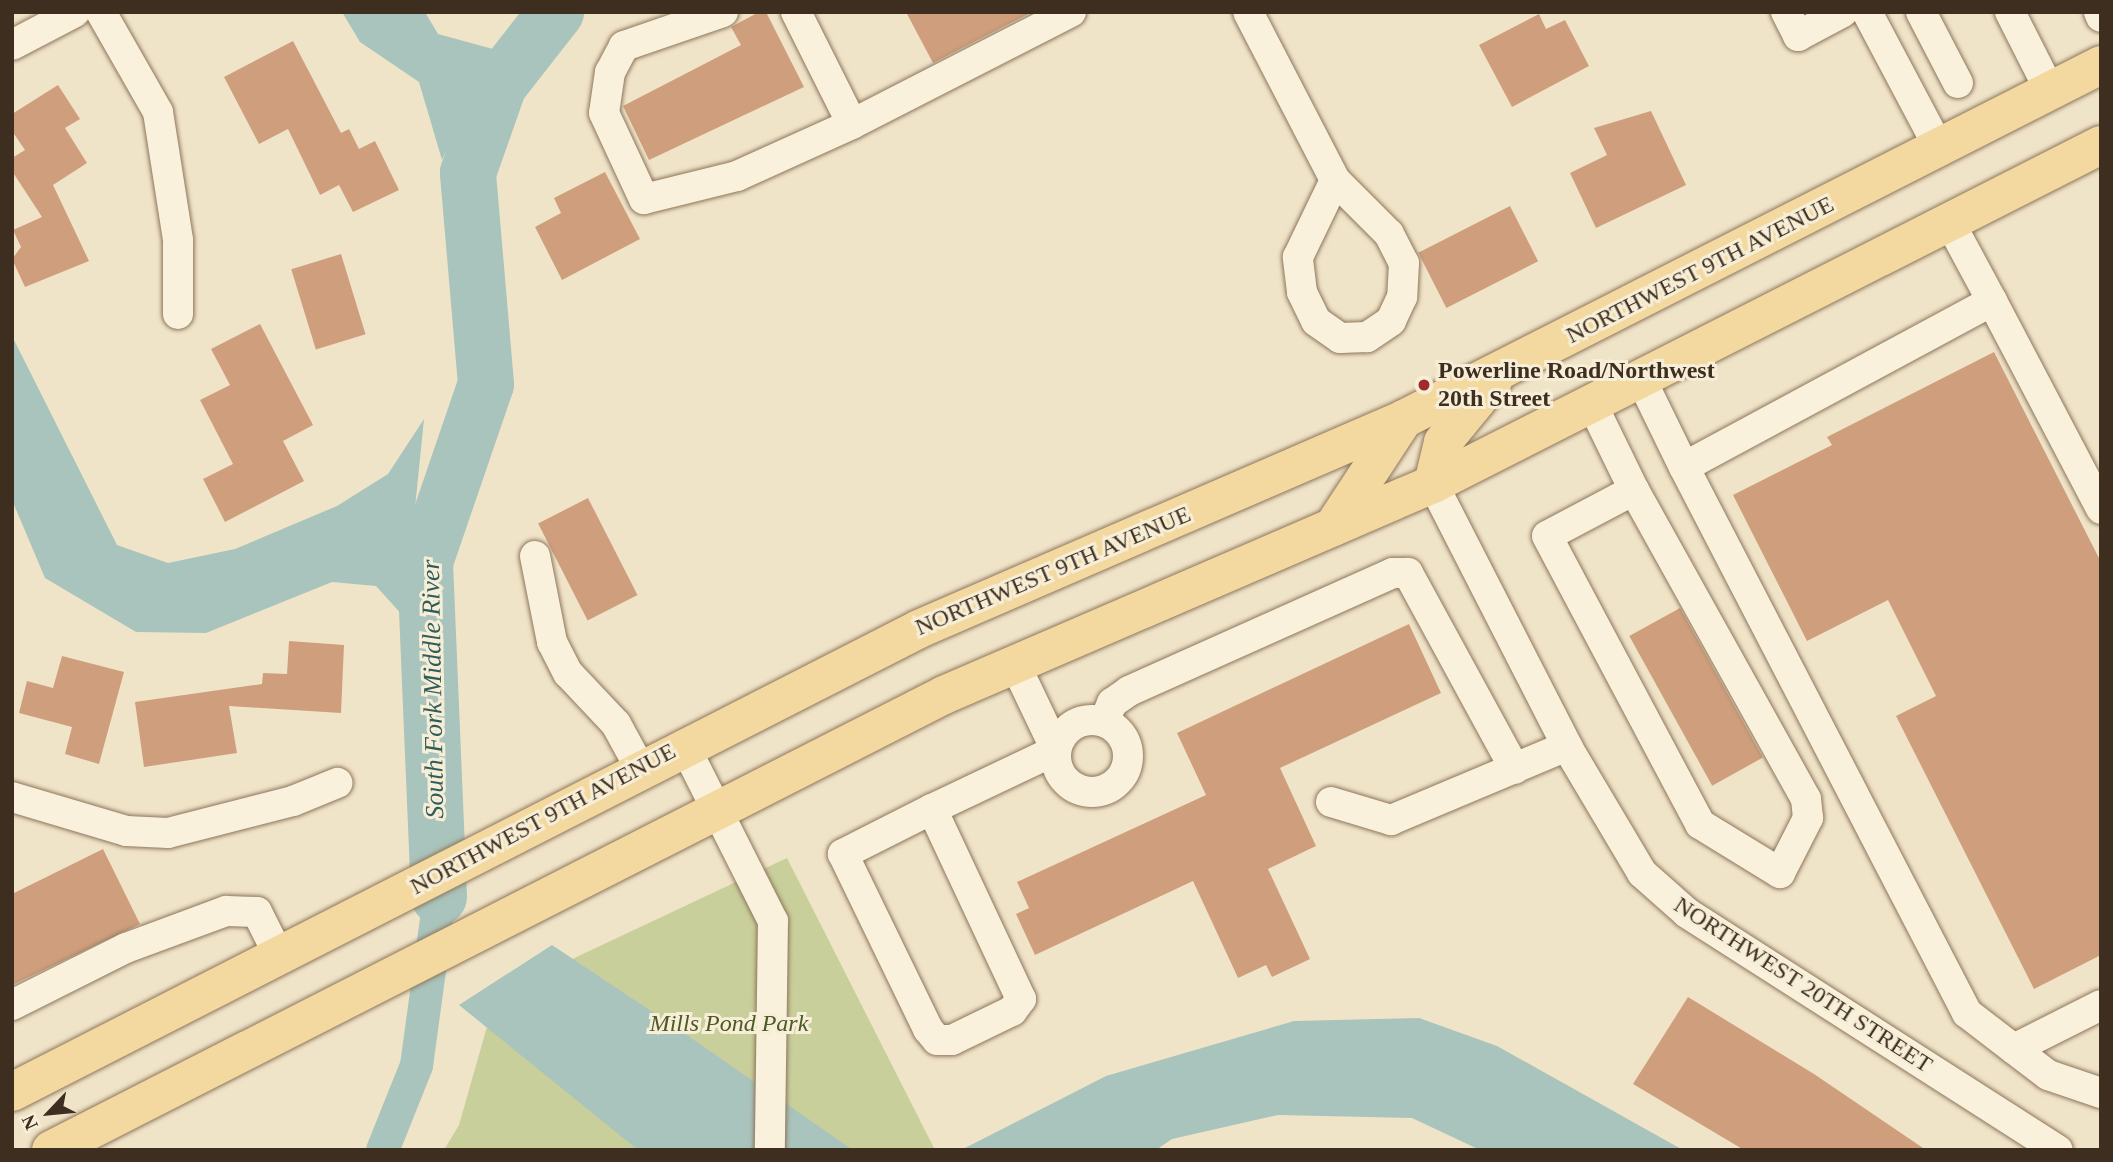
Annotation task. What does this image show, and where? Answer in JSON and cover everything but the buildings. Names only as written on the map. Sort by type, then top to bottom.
[{"type":"main road","name":"NORTHWEST 9TH AVENUE","points":[[14,1096],[684,745],[919,629],[1404,419],[2101,65]]},
{"type":"main road","points":[[51,1150],[717,808],[1015,664],[1433,484],[2101,145]]},
{"type":"main road","points":[[1433,484],[1443,442],[1501,371]]},
{"type":"main road","points":[[1333,527],[1404,419]]},
{"type":"street","points":[[12,46],[75,12]]},
{"type":"street","points":[[101,12],[158,112],[178,240],[178,314]]},
{"type":"street","points":[[723,12],[624,46],[610,72],[604,113],[644,199],[737,176],[852,124],[1071,12]]},
{"type":"street","points":[[796,12],[852,124]]},
{"type":"street","points":[[1248,12],[1335,180],[1389,234],[1404,263],[1402,297],[1391,321],[1367,337],[1340,338],[1316,321],[1302,292],[1298,257],[1335,180]]},
{"type":"street","points":[[1786,12],[1798,36],[1843,12]]},
{"type":"street","points":[[1867,12],[1939,148]]},
{"type":"street","points":[[1921,12],[1958,83]]},
{"type":"street","points":[[2010,12],[2050,91]]},
{"type":"street","points":[[1950,223],[2099,500]]},
{"type":"street","points":[[1684,467],[1992,301]]},
{"type":"street","points":[[1641,379],[1967,1013],[2048,1075],[2101,1093]]},
{"type":"street","points":[[1592,404],[1634,490],[1806,799],[1808,818],[1780,873],[1700,824],[1547,536],[1634,490]]},
{"type":"street","name":"NORTHWEST 20TH STREET","points":[[1433,484],[1567,746],[1642,873],[1687,913],[2057,1150]]},
{"type":"street","points":[[535,556],[552,642],[568,673],[616,724],[640,768]]},
{"type":"street","points":[[1104,722],[1112,703],[1129,691],[1393,573],[1408,573],[1515,769]]},
{"type":"street","points":[[932,809],[1021,999],[1012,1011],[952,1040],[937,1040],[928,1029],[843,854],[932,809],[1056,750],[1068,727],[1104,722],[1122,736],[1128,759],[1110,788],[1087,793],[1066,782],[1056,750],[1015,664]]},
{"type":"street","points":[[684,745],[773,921],[776,993],[770,1150]]},
{"type":"street","points":[[1331,802],[1391,820],[1567,746]]},
{"type":"street","points":[[12,797],[126,831],[168,833],[293,801],[337,783]]},
{"type":"street","points":[[12,1005],[126,948],[226,911],[257,912],[279,956]]},
{"type":"street","points":[[2014,1049],[2101,1005]]},
{"type":"green space","name":"Mills Pond Park","points":[[787,858],[935,1150],[444,1150],[459,1125],[496,995]]},
{"type":"water","points":[[342,12],[425,12],[438,34],[493,49],[442,160],[419,82],[360,42]]},
{"type":"water","points":[[12,336],[117,545],[168,563],[235,549],[337,506],[388,474],[424,419],[404,617],[376,586],[332,582],[206,633],[136,632],[45,578],[12,500]]},
{"type":"water","points":[[552,945],[853,1150],[638,1150],[459,1005]]},
{"type":"water","points":[[1419,1018],[1497,1046],[1683,1150],[1480,1150],[1412,1118],[1278,1115],[1172,1139],[1156,1150],[961,1150],[1106,1076],[1294,1021]]},
{"type":"waterway","name":"South Fork Middle River","points":[[439,897],[425,562],[486,384],[468,173],[499,85],[556,12]]},
{"type":"waterway","points":[[382,1150],[416,1065],[439,897]]},
{"type":"place","name":"Powerline Road/Northwest 20th Street","points":[[1424,385]]}]
